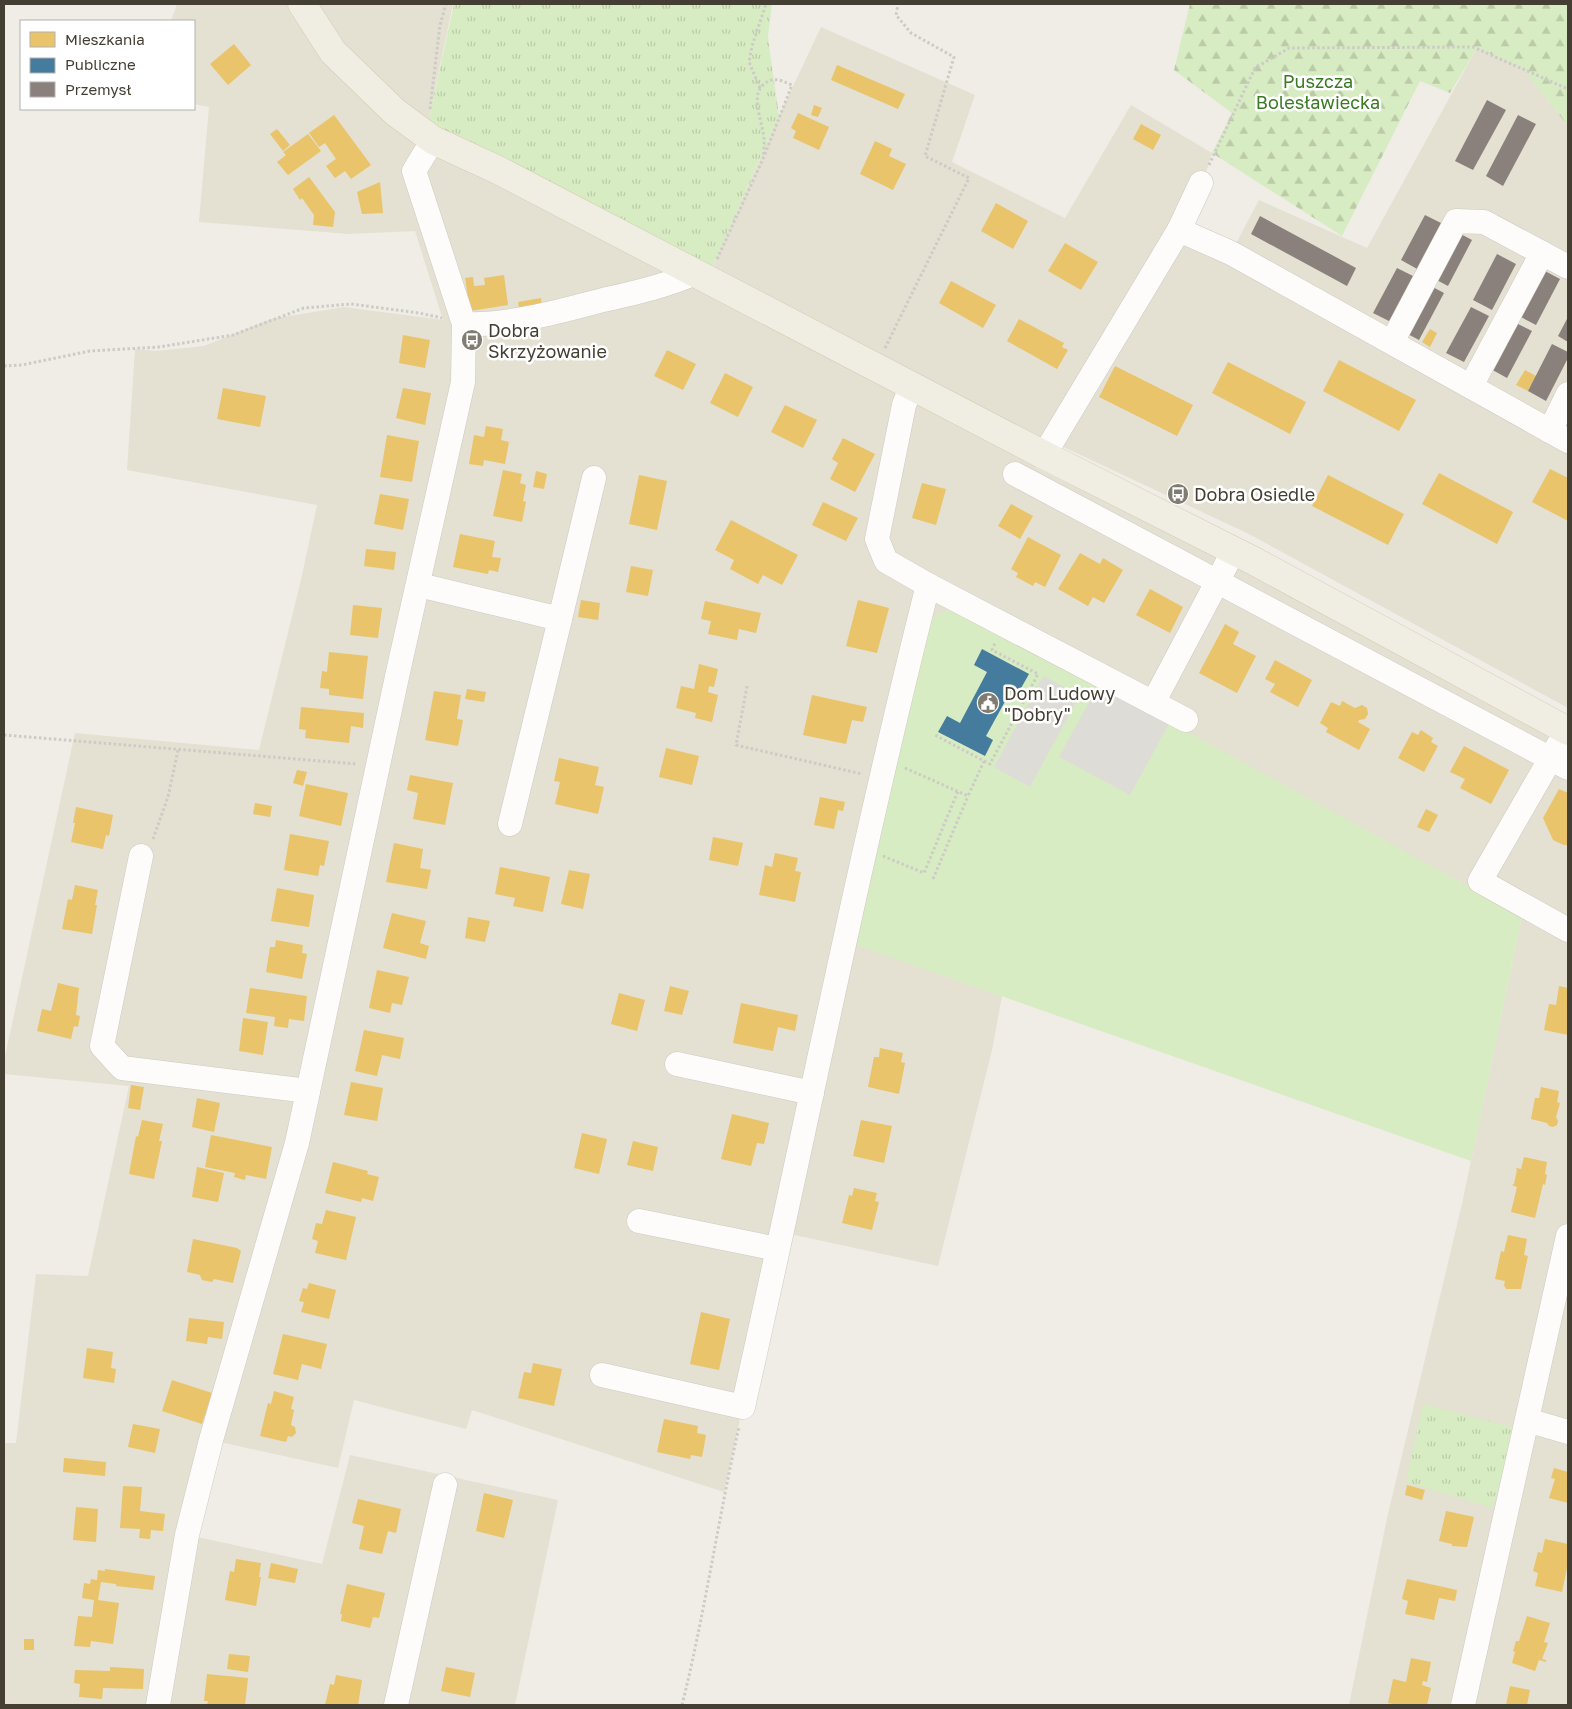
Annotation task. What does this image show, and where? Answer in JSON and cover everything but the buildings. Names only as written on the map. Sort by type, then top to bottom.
[{"type":"main road","points":[[302,4],[333,52],[395,112],[433,140],[498,170],[1044,455],[1234,550],[1567,730]]},
{"type":"street","points":[[158,1705],[187,1536],[212,1440],[297,1143],[398,672],[463,382],[464,324],[414,171],[433,140]]},
{"type":"street","points":[[1044,455],[1179,230],[1200,184]]},
{"type":"street","points":[[1392,342],[1456,221],[1484,222],[1568,267]]},
{"type":"street","points":[[1179,230],[1231,253],[1559,436],[1568,394]]},
{"type":"street","points":[[1471,386],[1542,253]]},
{"type":"street","points":[[464,324],[485,325],[561,311],[701,277]]},
{"type":"street","points":[[912,385],[904,404],[877,539],[886,561],[928,585],[1186,720]]},
{"type":"street","points":[[1015,474],[1559,763]]},
{"type":"street","points":[[510,824],[594,478]]},
{"type":"street","points":[[1153,703],[1234,550]]},
{"type":"street","points":[[419,585],[560,619]]},
{"type":"street","points":[[602,1375],[743,1407],[884,769],[928,585]]},
{"type":"street","points":[[1567,730],[1559,763],[1480,881],[1568,930]]},
{"type":"street","points":[[141,856],[102,1046],[122,1068],[308,1091]]},
{"type":"street","points":[[677,1064],[812,1093]]},
{"type":"street","points":[[639,1221],[777,1250]]},
{"type":"street","points":[[1463,1705],[1568,1236]]},
{"type":"street","points":[[1527,1420],[1568,1432]]},
{"type":"street","points":[[396,1705],[446,1485]]},
{"type":"path","points":[[433,140],[430,107],[440,25],[446,4]]},
{"type":"path","points":[[764,159],[764,138],[757,102],[760,88],[749,62],[752,46],[766,4]]},
{"type":"path","points":[[876,366],[969,178],[925,156],[954,57],[911,33],[896,15],[898,4]]},
{"type":"path","points":[[1200,184],[1255,68],[1289,48],[1473,46],[1568,89]]},
{"type":"path","points":[[701,277],[764,159],[792,85],[780,80],[769,80],[760,88]]},
{"type":"path","points":[[4,366],[22,365],[90,351],[158,347],[233,335],[304,308],[351,304],[419,313],[464,324]]},
{"type":"path","points":[[936,735],[990,764],[1038,674],[992,650],[1005,625]]},
{"type":"path","points":[[747,686],[736,745],[884,769],[958,791],[968,796]]},
{"type":"path","points":[[4,735],[379,766]]},
{"type":"path","points":[[141,856],[155,836],[168,797],[178,750]]},
{"type":"path","points":[[933,879],[984,761]]},
{"type":"path","points":[[866,850],[924,873],[958,791]]},
{"type":"path","points":[[682,1705],[694,1652],[724,1492],[743,1407]]},
{"type":"shaded area","points":[[177,4],[288,4],[293,12],[298,4],[453,4],[428,121],[712,269],[779,116],[821,27],[975,95],[952,162],[1065,218],[1131,105],[1212,153],[1188,231],[1231,253],[1259,200],[1367,248],[1485,33],[1568,74],[1568,708],[1249,534],[1053,442],[1036,468],[1171,533],[1430,671],[1568,748],[1568,1705],[1349,1705],[1387,1518],[1462,1204],[1522,916],[854,944],[1002,996],[992,1050],[938,1266],[781,1232],[724,1492],[472,1410],[466,1429],[354,1400],[338,1468],[211,1440],[188,1535],[322,1564],[350,1455],[558,1500],[515,1705],[4,1705],[4,1443],[16,1443],[36,1274],[88,1276],[129,1086],[4,1074],[4,1061],[75,733],[259,750],[301,580],[317,505],[127,470],[135,349],[156,351],[204,346],[271,319],[344,307],[443,320],[415,231],[349,234],[199,222],[209,107],[195,104],[195,20],[171,20]]},
{"type":"shaded area","points":[[1043,676],[1080,695],[1030,787],[994,767]]},
{"type":"shaded area","points":[[1099,684],[1170,722],[1130,795],[1059,757]]},
{"type":"green space","points":[[454,4],[772,4],[768,37],[778,116],[712,268],[429,120]]},
{"type":"green space","points":[[454,4],[429,120],[712,268],[778,116],[768,37],[779,116],[712,269],[428,121]]},
{"type":"green space","name":"Puszcza Bolesławiecka","points":[[1190,4],[1568,4],[1568,126],[1522,68],[1477,48],[1450,93],[1420,81],[1342,236],[1212,153],[1232,113],[1174,70]]},
{"type":"green space","points":[[955,607],[1170,722],[1522,916],[1471,1161],[853,944],[928,619]]},
{"type":"green space","points":[[1423,1404],[1517,1428],[1493,1508],[1406,1482]]},
{"type":"place","name":"Dobra Skrzyżowanie","points":[[472,340]]},
{"type":"place","name":"Dobra Osiedle","points":[[1178,494]]},
{"type":"place","name":"Dom Ludowy \"Dobry\"","points":[[988,703]]}]
